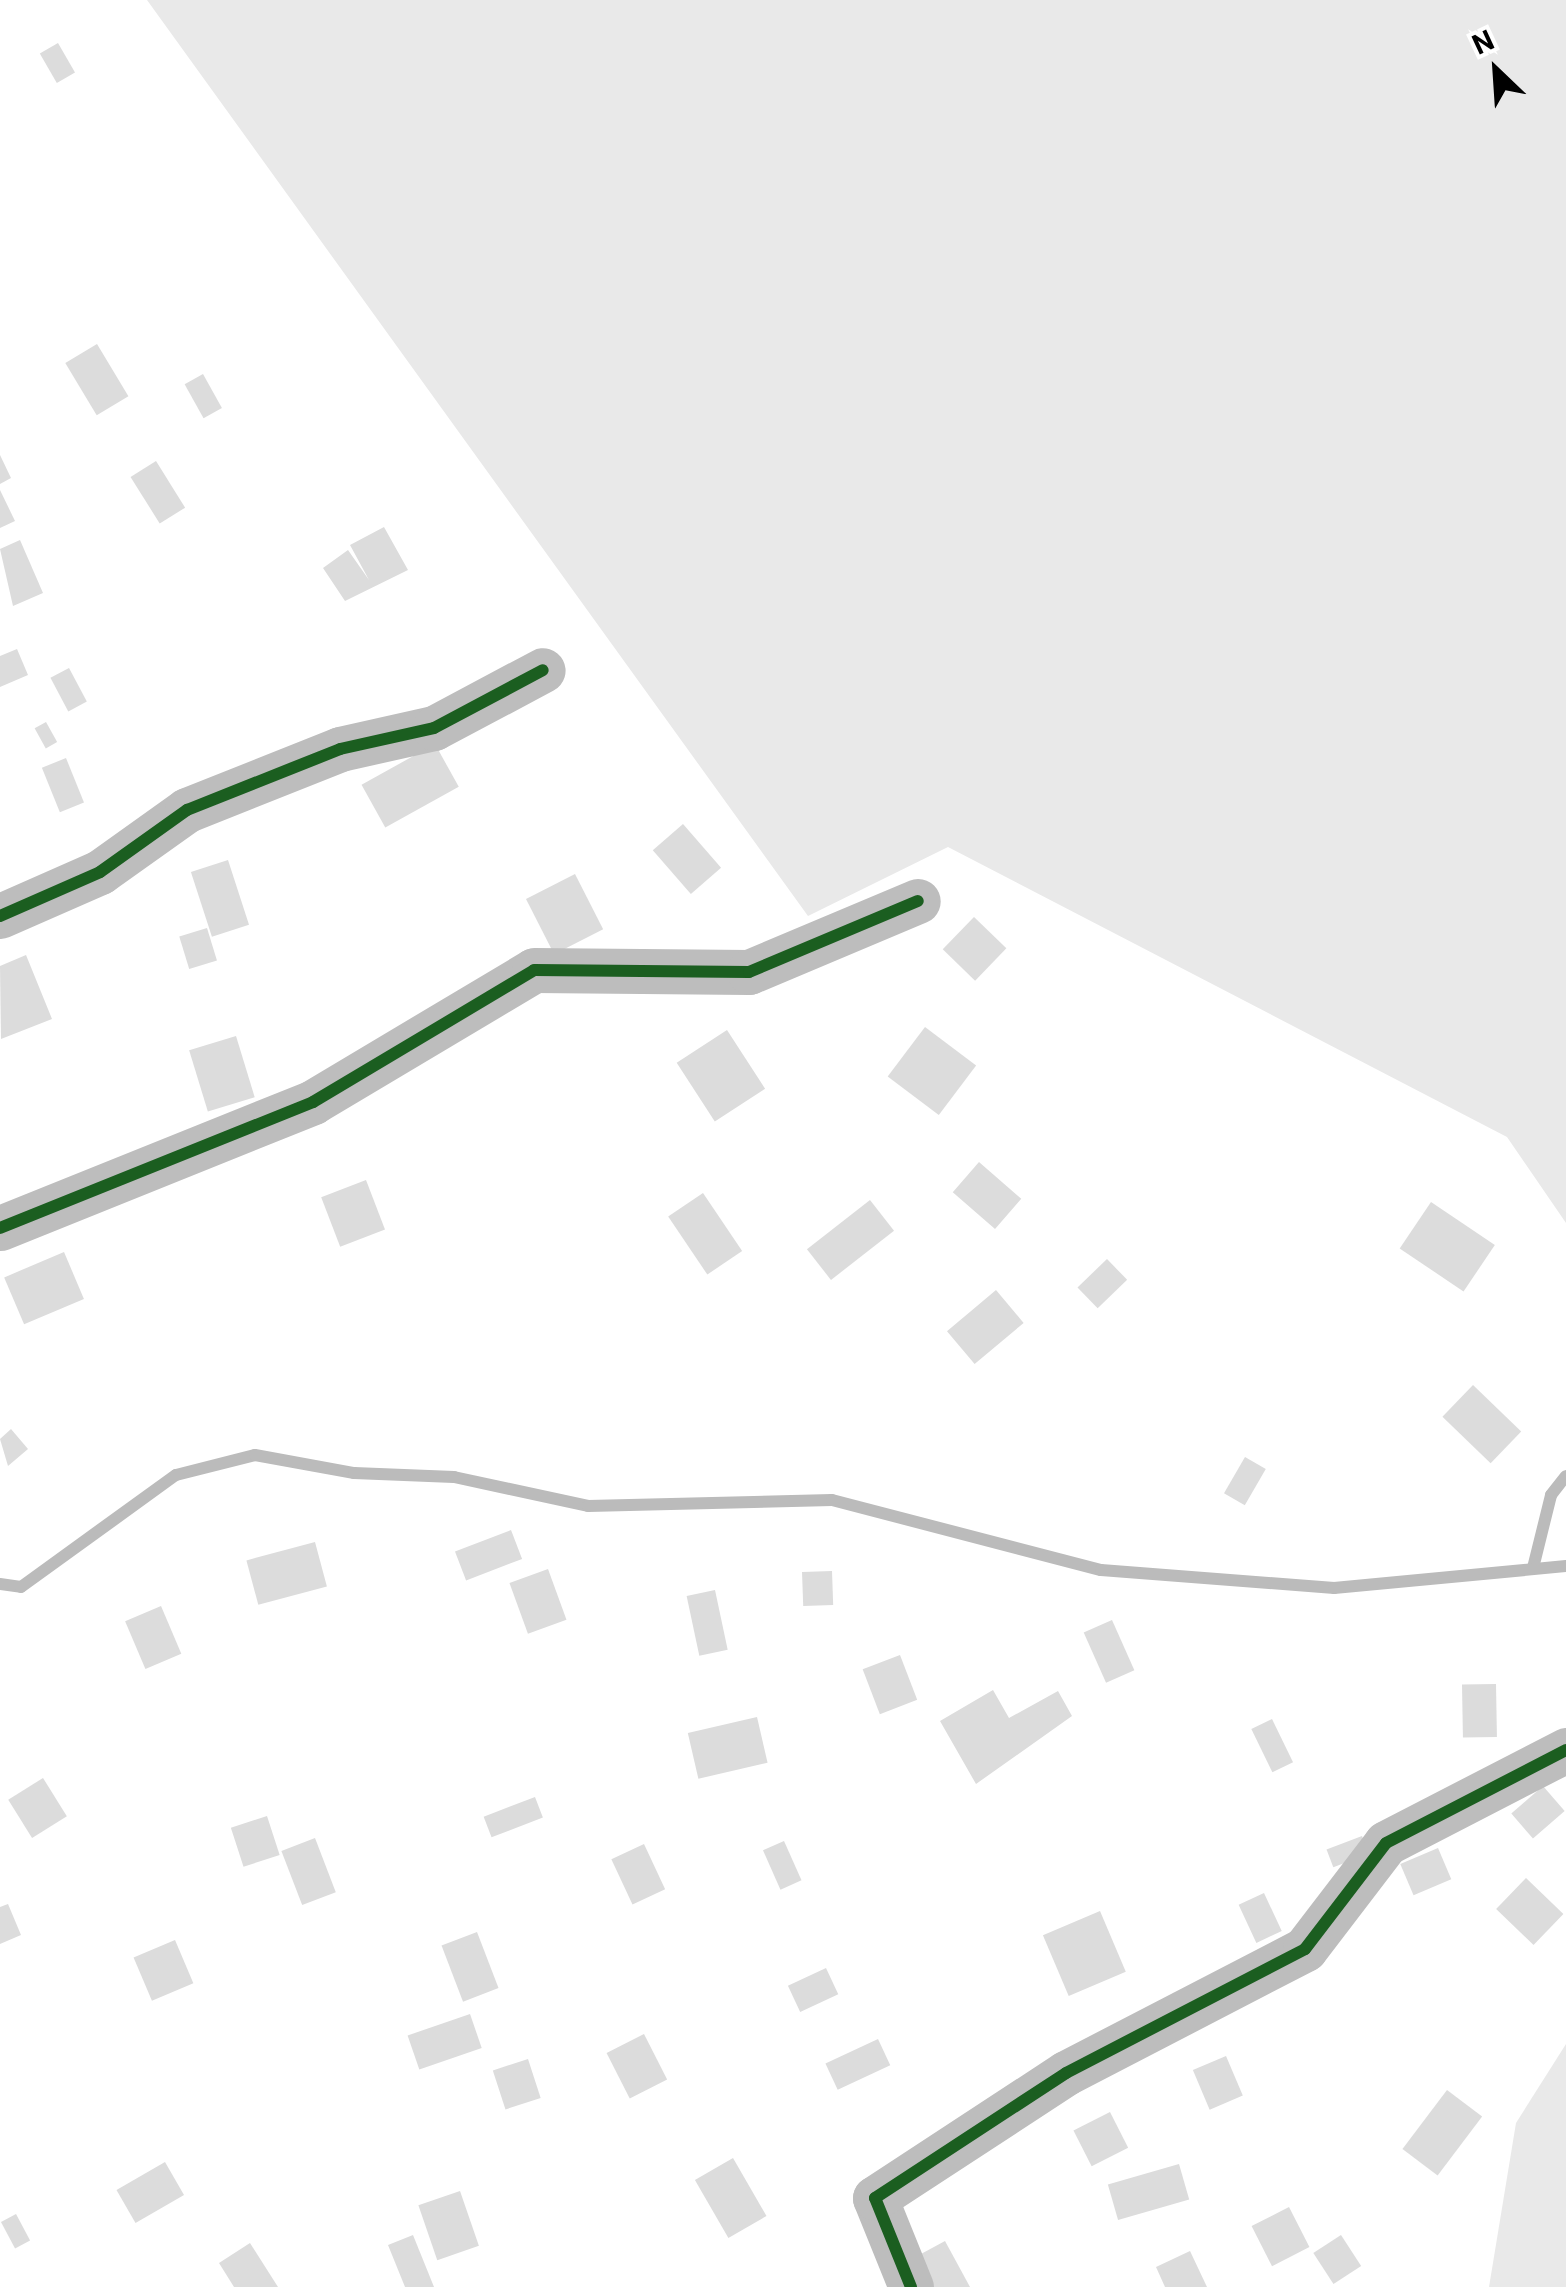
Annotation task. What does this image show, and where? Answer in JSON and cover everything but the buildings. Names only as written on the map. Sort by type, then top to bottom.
[{"type":"street","points":[[0,916],[100,872],[188,810],[340,749],[434,728],[543,670]]},
{"type":"street","points":[[0,1228],[312,1102],[534,970],[749,972],[918,901]]},
{"type":"street","points":[[910,2287],[874,2198],[1066,2073],[1305,1950],[1386,1843],[1566,1750]]},
{"type":"shaded area","points":[[147,0],[1566,0],[1566,1223],[1507,1137],[948,847],[808,916]]},
{"type":"shaded area","points":[[1566,2044],[1566,2287],[1489,2287],[1516,2123]]},
{"type":"waterway","points":[[0,1584],[21,1587],[176,1475],[255,1455],[354,1473],[454,1477],[588,1506],[832,1500],[1101,1570],[1334,1588],[1566,1566]]},
{"type":"waterway","points":[[1533,1568],[1551,1495],[1566,1476]]},
{"type":"cycle path","points":[[0,916],[100,872],[187,810],[340,749],[434,728],[543,670]]},
{"type":"cycle path","points":[[0,1228],[313,1102],[534,970],[749,972],[918,901]]},
{"type":"cycle path","points":[[911,2287],[875,2198],[1066,2073],[1305,1949],[1386,1843],[1566,1750]]}]
